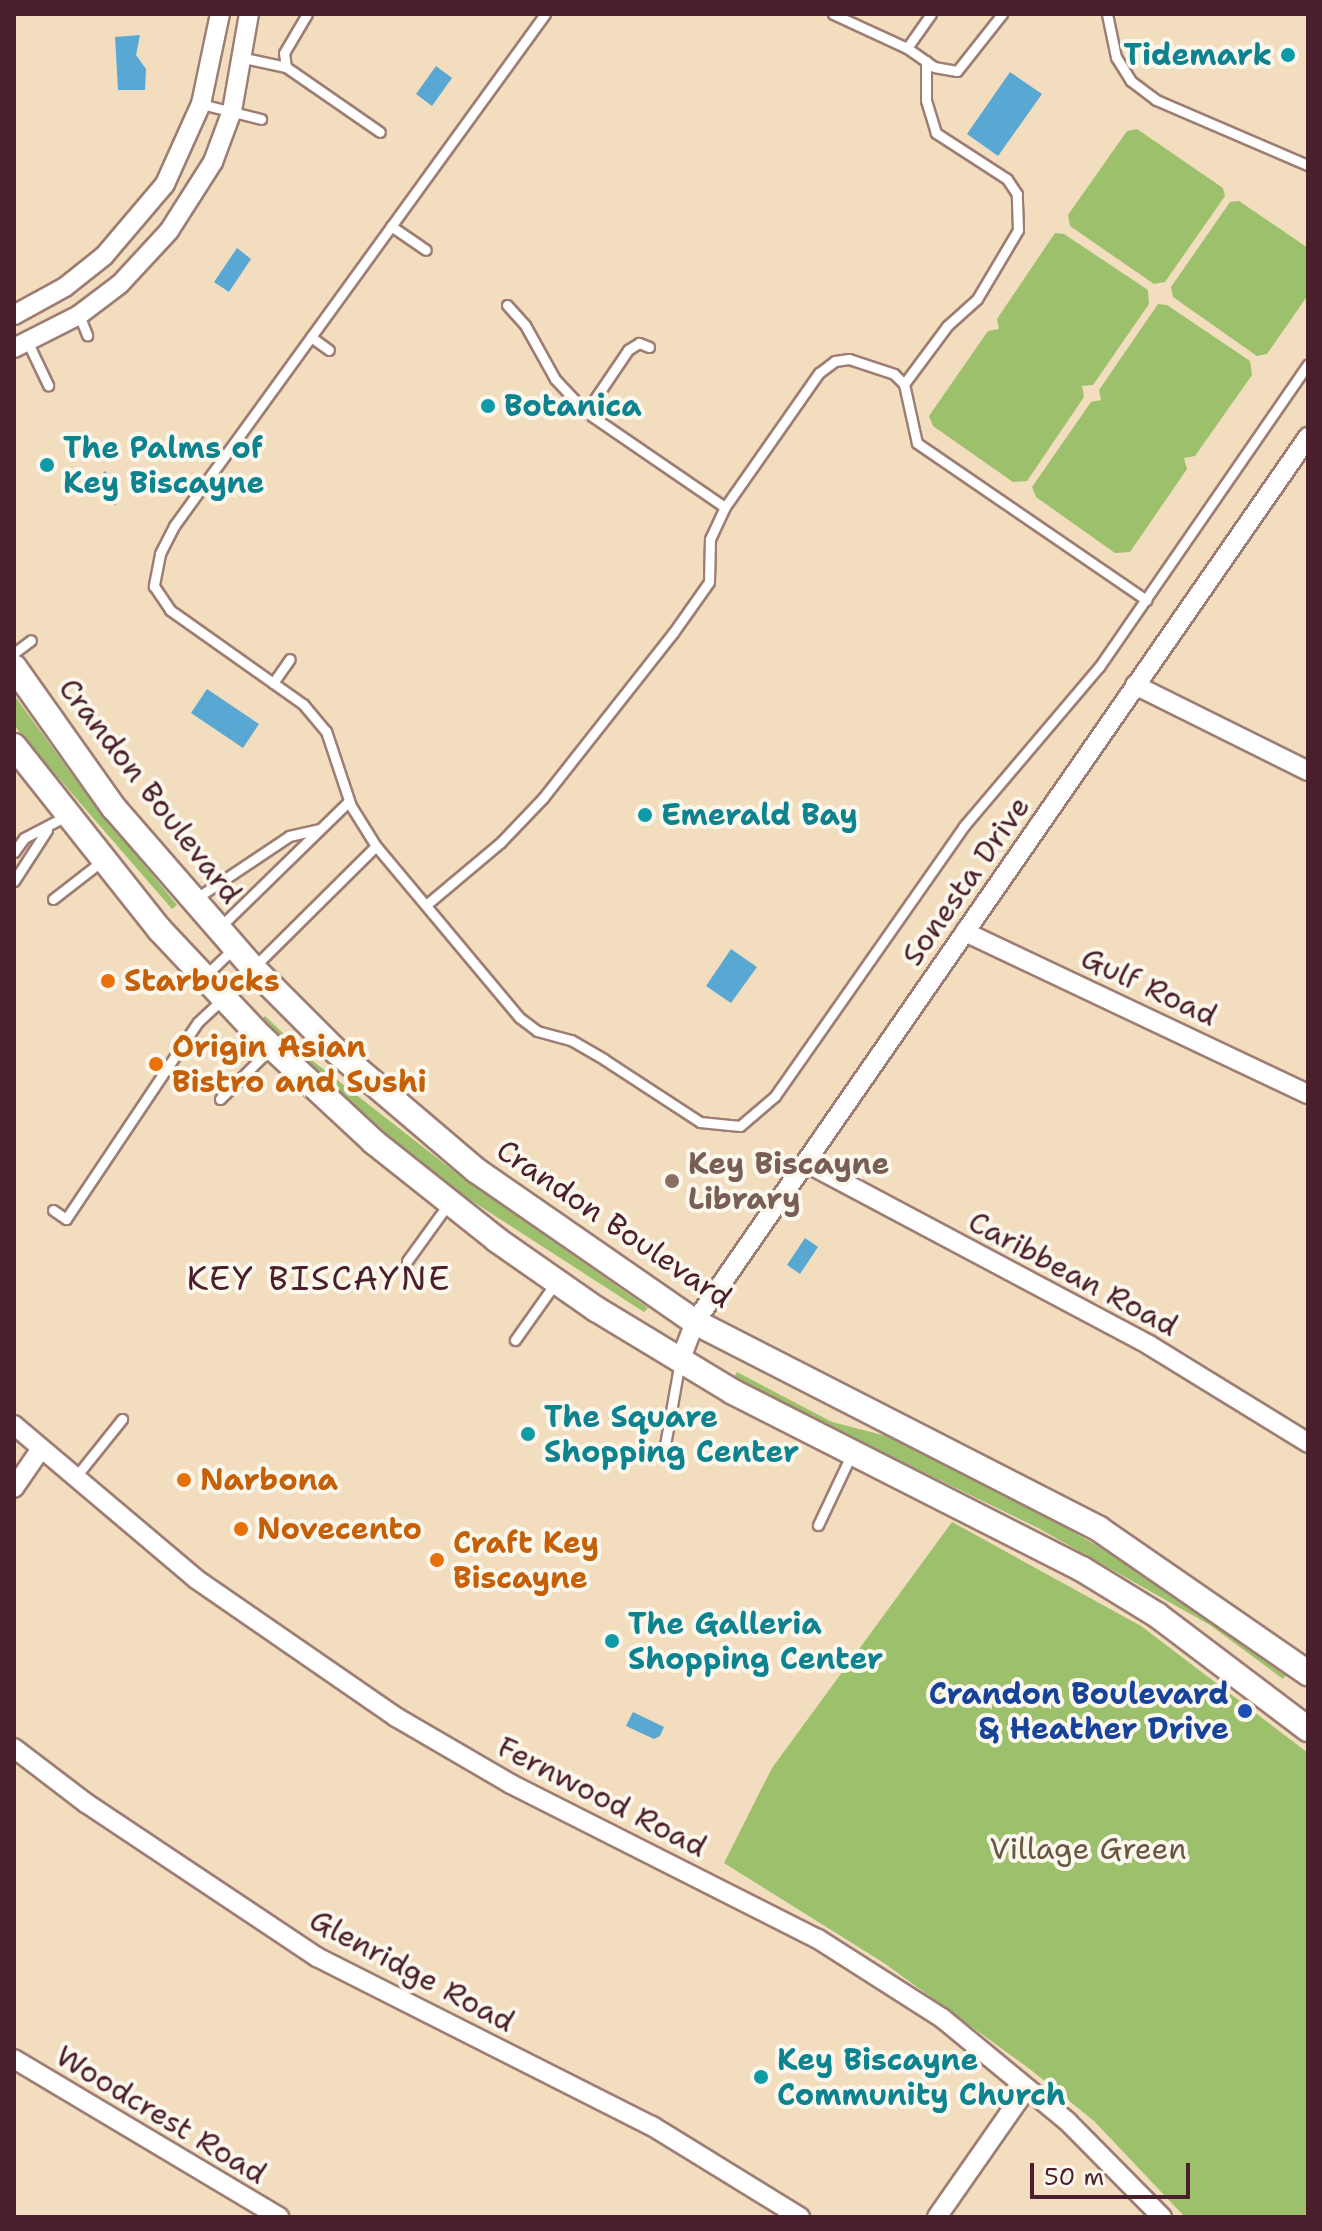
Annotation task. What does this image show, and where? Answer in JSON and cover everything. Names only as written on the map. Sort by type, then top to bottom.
[{"type":"main road","name":"Crandon Boulevard","points":[[14,667],[114,808],[253,968],[337,1052],[477,1171],[695,1322],[1086,1521],[1166,1571],[1308,1673]]},
{"type":"main road","points":[[14,746],[56,823],[102,861],[223,999],[272,1048],[449,1203],[556,1282],[680,1361],[852,1453],[1082,1569],[1157,1615],[1307,1725]]},
{"type":"street","points":[[14,315],[65,287],[136,223],[165,184],[201,104],[220,14]]},
{"type":"street","points":[[21,346],[79,315],[120,284],[169,231],[213,162],[232,111],[244,58],[249,14]]},
{"type":"street","name":"Sonesta Drive","points":[[680,1361],[695,1322],[1307,440]]},
{"type":"street","points":[[1135,685],[1308,771]]},
{"type":"street","name":"Gulf Road","points":[[965,932],[1308,1094]]},
{"type":"street","name":"Caribbean Road","points":[[807,1163],[1149,1345],[1308,1443]]},
{"type":"street","name":"Fernwood Road","points":[[14,1425],[74,1479],[251,1620],[396,1717],[511,1784],[818,1939],[942,2018],[1097,2149],[1162,2217]]},
{"type":"street","points":[[14,1488],[40,1450]]},
{"type":"street","name":"Glenridge Road","points":[[14,1748],[86,1803],[317,1957],[652,2126],[800,2217]]},
{"type":"street","name":"Woodcrest Road","points":[[14,2059],[279,2217]]},
{"type":"street","points":[[937,2217],[1027,2088]]},
{"type":"lane","points":[[286,67],[284,53],[307,14]]},
{"type":"lane","points":[[545,14],[174,526],[160,554],[154,586],[170,610],[303,704],[326,731],[349,801],[376,846],[520,1018],[537,1031],[571,1040],[700,1122],[740,1126],[775,1096],[964,826],[1099,667],[1308,364]]},
{"type":"lane","points":[[833,14],[907,48],[946,72],[957,71],[1002,14]]},
{"type":"lane","points":[[907,48],[931,14]]},
{"type":"lane","points":[[1107,14],[1116,57],[1131,81],[1156,100],[1308,165]]},
{"type":"lane","points":[[244,58],[286,67],[380,132]]},
{"type":"lane","points":[[904,384],[947,326],[977,299],[1018,230],[1017,194],[1007,179],[936,133],[926,100],[926,61]]},
{"type":"lane","points":[[201,104],[261,119]]},
{"type":"lane","points":[[391,226],[426,250]]},
{"type":"lane","points":[[507,305],[525,325],[555,379],[586,412],[725,507]]},
{"type":"lane","points":[[79,315],[87,335]]},
{"type":"lane","points":[[311,337],[329,350]]},
{"type":"lane","points":[[586,412],[628,350],[639,343],[649,347]]},
{"type":"lane","points":[[21,346],[48,385]]},
{"type":"lane","points":[[426,905],[500,843],[543,798],[673,633],[709,582],[710,539],[725,507],[819,373],[835,361],[872,365],[904,384],[917,443],[1146,600]]},
{"type":"lane","points":[[14,653],[31,640]]},
{"type":"lane","points":[[273,683],[290,659]]},
{"type":"lane","points":[[218,929],[349,801]]},
{"type":"lane","points":[[14,852],[24,838],[56,823]]},
{"type":"lane","points":[[14,881],[56,823]]},
{"type":"lane","points":[[192,900],[289,836],[320,829]]},
{"type":"lane","points":[[253,968],[376,846]]},
{"type":"lane","points":[[53,899],[102,861]]},
{"type":"lane","points":[[204,977],[235,948]]},
{"type":"lane","points":[[53,1210],[66,1219],[198,1022],[223,999]]},
{"type":"lane","points":[[220,1099],[272,1048]]},
{"type":"lane","points":[[407,1261],[449,1203]]},
{"type":"lane","points":[[515,1340],[556,1282]]},
{"type":"lane","points":[[665,1445],[680,1361]]},
{"type":"lane","points":[[74,1479],[122,1419]]},
{"type":"lane","points":[[818,1525],[852,1453]]},
{"type":"green space","points":[[1137,129],[1223,188],[1225,196],[1165,282],[1154,284],[1070,226],[1068,215],[1127,131]]},
{"type":"green space","points":[[1239,201],[1308,248],[1308,295],[1267,354],[1257,356],[1173,297],[1171,287],[1230,202]]},
{"type":"green space","points":[[1055,233],[1064,234],[1148,290],[1149,304],[1093,385],[1082,386],[1084,397],[1027,481],[1013,482],[933,426],[929,416],[988,331],[999,329],[997,319]]},
{"type":"green space","points":[[1158,304],[1167,305],[1250,361],[1252,375],[1195,456],[1184,458],[1187,469],[1130,552],[1115,553],[1036,497],[1032,487],[1091,402],[1101,400],[1099,390]]},
{"type":"green space","points":[[14,695],[90,799],[177,905],[172,909],[22,736],[14,724]]},
{"type":"green space","points":[[265,1016],[309,1058],[459,1175],[648,1308],[644,1312],[444,1183],[335,1091],[261,1020]]},
{"type":"green space","points":[[737,1372],[832,1422],[890,1437],[993,1485],[1147,1575],[1287,1673],[1283,1679],[1210,1625],[1038,1528],[793,1409],[734,1377]]},
{"type":"green space","name":"Village Green","points":[[952,1522],[1141,1626],[1308,1753],[1308,2217],[1185,2217],[1094,2121],[1031,2070],[884,1963],[724,1863],[772,1768]]},
{"type":"water","points":[[140,35],[136,55],[146,69],[145,90],[118,90],[115,37]]},
{"type":"water","points":[[436,66],[452,78],[432,106],[416,94]]},
{"type":"water","points":[[1010,72],[1042,94],[998,156],[967,134]]},
{"type":"water","points":[[237,248],[251,259],[229,292],[214,282]]},
{"type":"water","points":[[105,471],[120,487],[116,505],[106,503],[96,480]]},
{"type":"water","points":[[207,689],[259,724],[243,748],[191,713]]},
{"type":"water","points":[[731,949],[757,967],[731,1003],[706,986]]},
{"type":"water","points":[[805,1238],[818,1247],[800,1274],[787,1265]]},
{"type":"water","points":[[633,1712],[664,1727],[660,1736],[654,1739],[626,1726]]},
{"type":"place","name":"Tidemark","points":[[1288,55]]},
{"type":"place","name":"Botanica","points":[[488,406]]},
{"type":"place","name":"The Palms of Key Biscayne","points":[[47,465]]},
{"type":"place","name":"Emerald Bay","points":[[645,815]]},
{"type":"place","name":"Starbucks","points":[[108,981]]},
{"type":"place","name":"Origin Asian Bistro and Sushi","points":[[156,1064]]},
{"type":"place","name":"Key Biscayne Library","points":[[672,1181]]},
{"type":"place","name":"The Square Shopping Center","points":[[528,1434]]},
{"type":"place","name":"Narbona","points":[[184,1480]]},
{"type":"place","name":"Novecento","points":[[241,1529]]},
{"type":"place","name":"Craft Key Biscayne","points":[[437,1560]]},
{"type":"place","name":"The Galleria Shopping Center","points":[[612,1641]]},
{"type":"place","name":"Crandon Boulevard & Heather Drive","points":[[1245,1711]]},
{"type":"place","name":"Key Biscayne Community Church","points":[[761,2077]]},
{"type":"district","name":"KEY BISCAYNE","points":[[319,1279]]}]
